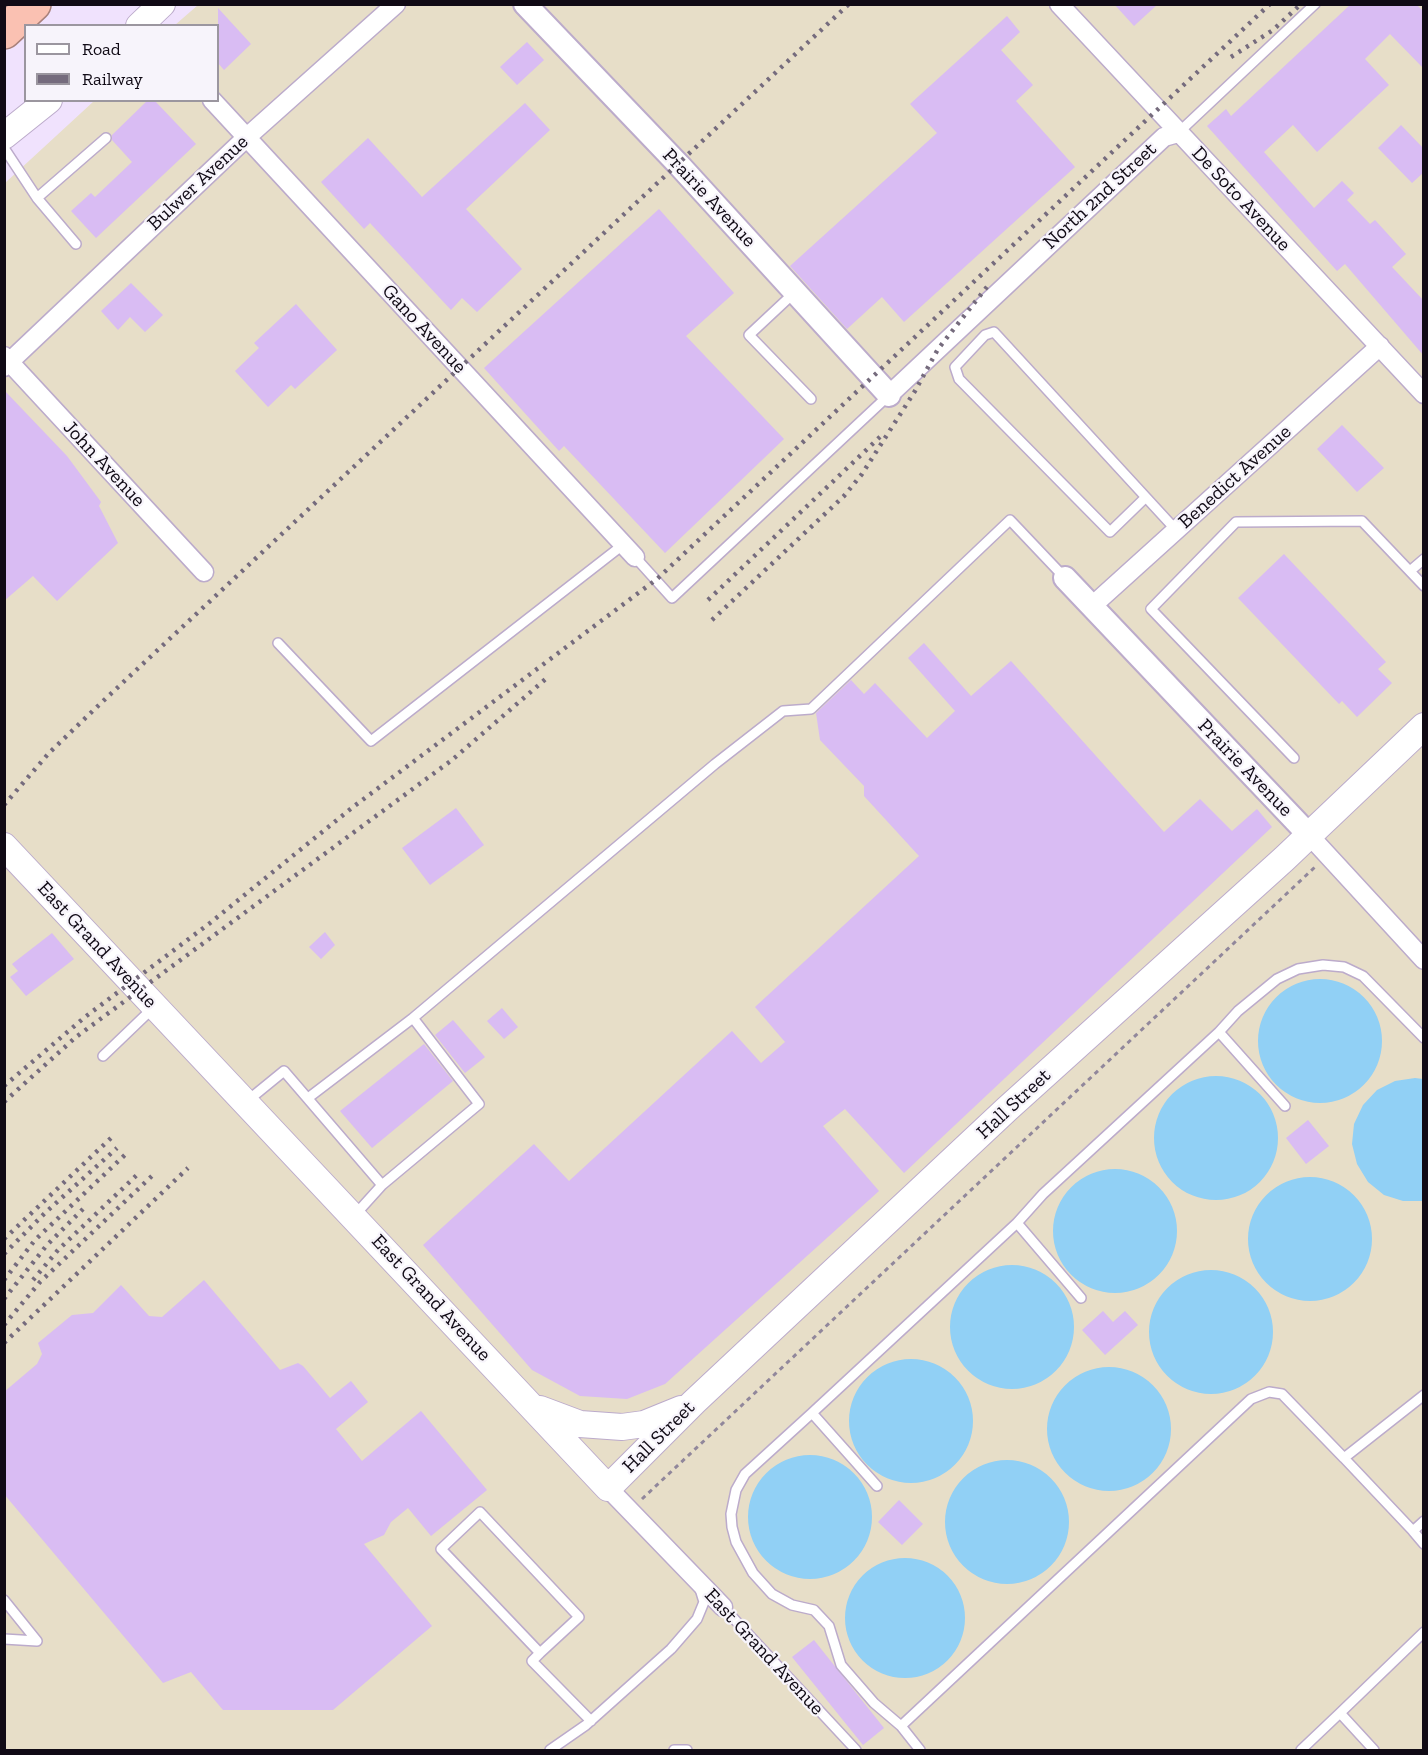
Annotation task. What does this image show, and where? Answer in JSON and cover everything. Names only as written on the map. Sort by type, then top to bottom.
[{"type":"highway","points":[[4,32],[34,4]]},
{"type":"main road","points":[[141,24],[162,4]]},
{"type":"main road","points":[[4,136],[46,102]]},
{"type":"main road","name":"Hall Street","points":[[608,1488],[694,1402],[1008,1109],[1309,835],[1424,726]]},
{"type":"main road","name":"East Grand Avenue","points":[[4,846],[608,1488]]},
{"type":"main road","points":[[534,1407],[580,1424],[622,1427],[653,1421],[694,1402]]},
{"type":"street","name":"Bulwer Avenue","points":[[6,361],[247,137],[396,4]]},
{"type":"street","name":"Prairie Avenue","points":[[525,4],[679,165],[889,395]]},
{"type":"street","name":"De Soto Avenue","points":[[1059,4],[1424,394]]},
{"type":"street","name":"Gano Avenue","points":[[214,102],[630,550]]},
{"type":"street","name":"North 2nd Street","points":[[889,395],[1164,137],[1178,133]]},
{"type":"street","name":"Benedict Avenue","points":[[1091,608],[1380,346]]},
{"type":"street","name":"John Avenue","points":[[6,361],[204,572]]},
{"type":"street","name":"Prairie Avenue","points":[[1065,578],[1091,608],[1309,835],[1424,960]]},
{"type":"street","name":"East Grand Avenue","points":[[608,1488],[723,1607]]},
{"type":"lane","name":"North 2nd Street","points":[[1178,133],[1315,4]]},
{"type":"lane","points":[[38,198],[106,138]]},
{"type":"lane","points":[[4,148],[38,198],[76,244]]},
{"type":"lane","points":[[795,292],[750,336],[811,399]]},
{"type":"lane","points":[[1145,498],[1110,532],[959,379],[955,367],[985,335],[994,332],[1176,530]]},
{"type":"lane","points":[[279,643],[371,741],[630,550],[672,598],[889,395]]},
{"type":"lane","points":[[308,1098],[413,1018],[715,764],[783,711],[811,709],[1010,520],[1065,578]]},
{"type":"lane","points":[[1294,758],[1151,609],[1236,522],[1362,521],[1424,586]]},
{"type":"lane","points":[[1410,571],[1424,559]]},
{"type":"lane","points":[[920,1750],[901,1726],[874,1703],[841,1665],[829,1626],[814,1610],[792,1605],[772,1594],[745,1561],[736,1542],[731,1514],[736,1490],[745,1474],[1017,1223],[1043,1194],[1219,1032],[1238,1011],[1277,980],[1298,969],[1323,965],[1344,967],[1363,976],[1424,1038]]},
{"type":"lane","points":[[103,1056],[154,1006]]},
{"type":"lane","points":[[354,1216],[382,1185],[479,1104],[413,1018]]},
{"type":"lane","points":[[1219,1032],[1285,1106]]},
{"type":"lane","points":[[246,1102],[285,1071],[382,1185]]},
{"type":"lane","points":[[1017,1223],[1081,1298]]},
{"type":"lane","points":[[901,1726],[1251,1399],[1269,1392],[1282,1394],[1424,1544]]},
{"type":"lane","points":[[1344,1458],[1424,1395]]},
{"type":"lane","points":[[812,1413],[877,1486]]},
{"type":"lane","points":[[540,1653],[441,1549],[480,1512],[579,1617],[532,1661],[591,1721]]},
{"type":"lane","points":[[1413,1531],[1424,1521]]},
{"type":"lane","points":[[553,1750],[591,1721],[671,1649],[697,1619],[704,1602],[698,1581]]},
{"type":"lane","points":[[4,1600],[37,1641],[4,1639]]},
{"type":"lane","name":"East Grand Avenue","points":[[723,1607],[856,1750]]},
{"type":"lane","points":[[1301,1750],[1422,1635]]},
{"type":"lane","points":[[1340,1713],[1374,1750]]},
{"type":"lane","points":[[674,1750],[687,1750]]},
{"type":"path","points":[[649,1494],[1303,877]]},
{"type":"shaded area","points":[[198,5],[1423,5],[1423,1750],[5,1750],[5,183],[93,102],[219,102],[219,24],[176,24]]},
{"type":"water","points":[[1320,979],[1344,984],[1364,997],[1377,1017],[1382,1041],[1377,1065],[1364,1085],[1344,1098],[1320,1103],[1296,1098],[1276,1085],[1263,1065],[1258,1041],[1263,1017],[1276,997],[1296,984]]},
{"type":"water","points":[[1216,1076],[1240,1081],[1260,1094],[1273,1114],[1278,1138],[1273,1162],[1260,1182],[1240,1195],[1216,1200],[1192,1195],[1172,1182],[1159,1162],[1154,1138],[1159,1114],[1172,1094],[1192,1081]]},
{"type":"water","points":[[1423,1079],[1423,1201],[1403,1201],[1384,1195],[1368,1182],[1357,1164],[1352,1144],[1354,1124],[1363,1105],[1377,1090],[1395,1081]]},
{"type":"water","points":[[1115,1169],[1139,1174],[1159,1187],[1172,1207],[1177,1231],[1172,1255],[1159,1275],[1139,1288],[1115,1293],[1091,1288],[1071,1275],[1058,1255],[1053,1231],[1058,1207],[1071,1187],[1091,1174]]},
{"type":"water","points":[[1310,1177],[1334,1182],[1354,1195],[1367,1215],[1372,1239],[1367,1263],[1354,1283],[1334,1296],[1310,1301],[1286,1296],[1266,1283],[1253,1263],[1248,1239],[1253,1215],[1266,1195],[1286,1182]]},
{"type":"water","points":[[1012,1265],[1036,1270],[1056,1283],[1069,1303],[1074,1327],[1069,1351],[1056,1371],[1036,1384],[1012,1389],[988,1384],[968,1371],[955,1351],[950,1327],[955,1303],[968,1283],[988,1270]]},
{"type":"water","points":[[1211,1270],[1235,1275],[1255,1288],[1268,1308],[1273,1332],[1268,1356],[1255,1376],[1235,1389],[1211,1394],[1187,1389],[1167,1376],[1154,1356],[1149,1332],[1154,1308],[1167,1288],[1187,1275]]},
{"type":"water","points":[[911,1359],[935,1364],[955,1377],[968,1397],[973,1421],[968,1445],[955,1465],[935,1478],[911,1483],[887,1478],[867,1465],[854,1445],[849,1421],[854,1397],[867,1377],[887,1364]]},
{"type":"water","points":[[1109,1367],[1133,1372],[1153,1385],[1166,1405],[1171,1429],[1166,1453],[1153,1473],[1133,1486],[1109,1491],[1085,1486],[1065,1473],[1052,1453],[1047,1429],[1052,1405],[1065,1385],[1085,1372]]},
{"type":"water","points":[[810,1455],[834,1460],[854,1473],[867,1493],[872,1517],[867,1541],[854,1561],[834,1574],[810,1579],[786,1574],[766,1561],[753,1541],[748,1517],[753,1493],[766,1473],[786,1460]]},
{"type":"water","points":[[1007,1460],[1031,1465],[1051,1478],[1064,1498],[1069,1522],[1064,1546],[1051,1566],[1031,1579],[1007,1584],[983,1579],[963,1566],[950,1546],[945,1522],[950,1498],[963,1478],[983,1465]]},
{"type":"water","points":[[905,1558],[928,1563],[947,1576],[960,1595],[965,1618],[960,1641],[947,1660],[928,1673],[905,1678],[882,1673],[863,1660],[850,1641],[845,1618],[850,1595],[863,1576],[882,1563]]},
{"type":"building","points":[[1114,4],[1158,4],[1134,26]]},
{"type":"building","points":[[1351,4],[1416,4],[1424,12],[1424,69],[1390,34],[1365,59],[1389,85],[1317,152],[1293,125],[1264,152],[1314,208],[1342,181],[1354,193],[1347,200],[1370,224],[1375,220],[1406,254],[1392,267],[1424,301],[1424,356],[1345,264],[1337,271],[1207,126],[1226,109],[1231,116]]},
{"type":"building","points":[[218,8],[251,44],[224,70],[219,64]]},
{"type":"building","points":[[1007,16],[1020,32],[1001,50],[1033,85],[1016,101],[1075,167],[904,322],[882,297],[847,329],[790,266],[937,133],[910,104]]},
{"type":"building","points":[[527,42],[544,60],[517,85],[500,67]]},
{"type":"building","points":[[146,102],[156,102],[196,144],[96,238],[71,211],[91,193],[95,197],[132,162],[112,140],[112,135]]},
{"type":"building","points":[[525,103],[550,130],[466,209],[522,269],[477,312],[462,298],[451,310],[370,223],[364,229],[321,182],[368,138],[422,197]]},
{"type":"building","points":[[1401,125],[1424,149],[1424,172],[1412,183],[1378,148]]},
{"type":"building","points":[[659,209],[734,293],[686,336],[784,439],[665,553],[564,446],[559,451],[484,368]]},
{"type":"building","points":[[131,283],[163,315],[145,332],[130,317],[118,330],[101,311]]},
{"type":"building","points":[[296,304],[337,350],[295,389],[291,385],[268,407],[235,371],[259,348],[254,343]]},
{"type":"building","points":[[4,390],[67,456],[101,502],[99,506],[118,543],[57,601],[33,576],[4,601]]},
{"type":"building","points":[[1342,425],[1384,468],[1357,492],[1317,449]]},
{"type":"building","points":[[1284,554],[1386,662],[1378,669],[1392,683],[1357,717],[1342,701],[1339,704],[1238,598]]},
{"type":"building","points":[[924,643],[971,696],[1011,661],[1164,832],[1200,799],[1232,831],[1257,809],[1272,827],[904,1173],[845,1109],[823,1126],[879,1191],[665,1384],[627,1399],[580,1396],[532,1370],[423,1245],[534,1144],[569,1181],[732,1031],[761,1063],[785,1042],[755,1007],[919,856],[864,796],[864,786],[820,740],[816,713],[851,680],[864,694],[875,683],[927,738],[955,711],[908,658]]},
{"type":"building","points":[[456,808],[484,845],[430,885],[402,848]]},
{"type":"building","points":[[325,932],[335,945],[321,959],[309,947]]},
{"type":"building","points":[[52,933],[74,959],[26,996],[10,977],[18,971],[12,964]]},
{"type":"building","points":[[502,1008],[518,1027],[504,1039],[487,1021]]},
{"type":"building","points":[[453,1020],[485,1057],[465,1073],[435,1035]]},
{"type":"building","points":[[424,1044],[453,1081],[372,1148],[340,1111]]},
{"type":"building","points":[[1308,1120],[1329,1146],[1306,1164],[1286,1138]]},
{"type":"building","points":[[204,1280],[280,1370],[298,1363],[330,1398],[351,1381],[368,1402],[336,1429],[362,1461],[421,1411],[487,1490],[431,1536],[408,1508],[391,1522],[384,1535],[364,1544],[432,1626],[333,1710],[223,1710],[191,1672],[163,1683],[4,1494],[4,1392],[37,1364],[42,1354],[38,1343],[72,1315],[93,1313],[121,1285],[149,1316],[162,1317]]},
{"type":"building","points":[[1103,1311],[1113,1322],[1125,1311],[1138,1325],[1105,1355],[1082,1330]]},
{"type":"building","points":[[899,1500],[923,1524],[902,1545],[878,1522]]},
{"type":"building","points":[[814,1640],[884,1728],[863,1745],[792,1657]]},
{"type":"railway","points":[[4,805],[49,753],[101,703],[849,4]]},
{"type":"railway","points":[[4,1086],[85,1017],[210,923],[353,807],[657,579],[1270,4]]},
{"type":"railway","points":[[1231,57],[1273,30],[1301,4]]},
{"type":"railway","points":[[712,620],[844,496],[862,474],[915,391],[938,349],[990,283]]},
{"type":"railway","points":[[708,600],[882,435]]},
{"type":"railway","points":[[4,1102],[76,1037],[452,760],[548,677]]},
{"type":"railway","points":[[4,1239],[111,1138]]},
{"type":"railway","points":[[4,1254],[46,1212],[117,1148]]},
{"type":"railway","points":[[4,1280],[35,1240],[127,1153]]},
{"type":"railway","points":[[4,1343],[188,1168]]},
{"type":"railway","points":[[33,1280],[58,1250],[140,1172]]},
{"type":"railway","points":[[4,1325],[40,1282],[153,1175]]},
{"type":"railway","points":[[4,1299],[47,1245],[83,1209]]}]
